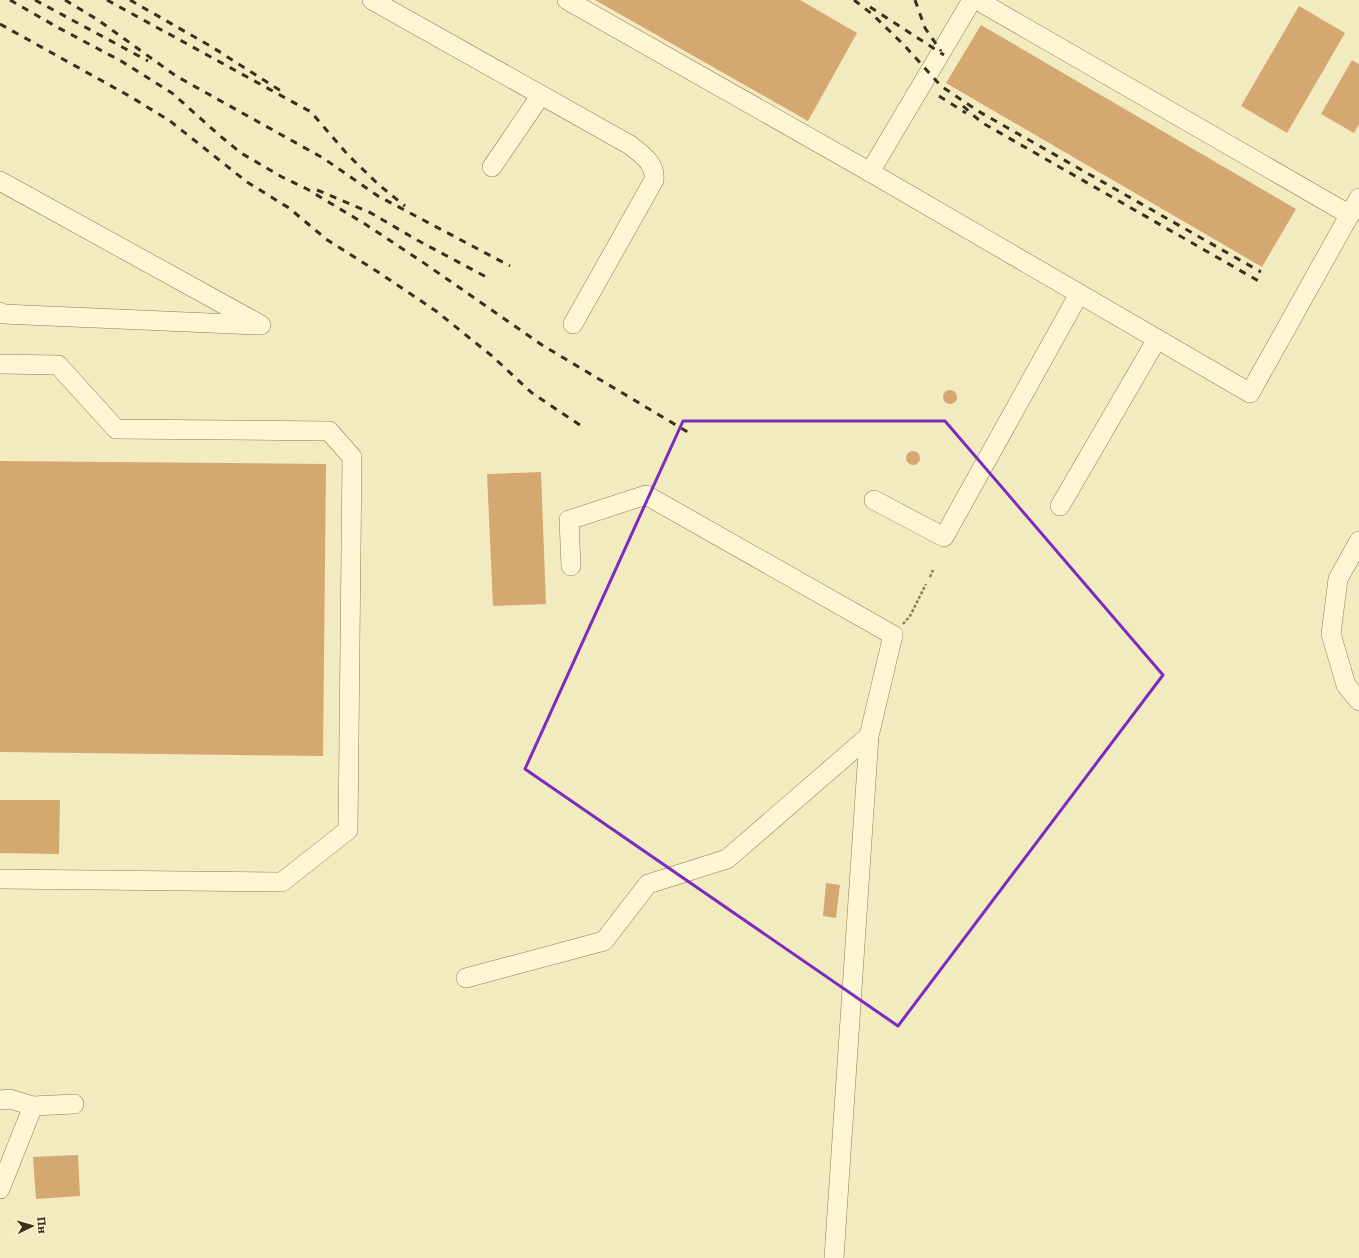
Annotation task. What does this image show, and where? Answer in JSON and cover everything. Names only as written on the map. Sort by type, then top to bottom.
[{"type":"lane","points":[[372,0],[630,145],[651,164],[655,173],[654,180],[574,324]]},
{"type":"lane","points":[[567,0],[870,172],[1250,393],[1359,198]]},
{"type":"lane","points":[[870,172],[972,0]]},
{"type":"lane","points":[[977,0],[1350,215]]},
{"type":"lane","points":[[492,167],[541,95]]},
{"type":"lane","points":[[0,181],[261,326],[3,314],[0,312]]},
{"type":"lane","points":[[874,500],[944,537],[1079,294]]},
{"type":"lane","points":[[1060,506],[1157,339]]},
{"type":"lane","points":[[0,364],[58,365],[116,429],[329,431],[352,457],[348,830],[282,882],[0,879]]},
{"type":"lane","points":[[571,566],[569,520],[646,495],[893,635],[869,736],[834,1258]]},
{"type":"lane","points":[[1359,541],[1338,580],[1331,634],[1346,685],[1359,701]]},
{"type":"lane","points":[[466,978],[604,941],[648,884],[726,859],[869,736]]},
{"type":"lane","points":[[0,1100],[10,1099],[33,1106],[74,1104]]},
{"type":"lane","points":[[0,1189],[33,1106]]},
{"type":"path","points":[[930,577],[933,570]]},
{"type":"path","points":[[910,616],[926,584]]},
{"type":"highlighted area","points":[[683,421],[945,421],[1163,675],[898,1026],[525,769]]},
{"type":"building","points":[[595,0],[800,0],[857,33],[808,121]]},
{"type":"building","points":[[1299,6],[1345,33],[1287,133],[1241,106]]},
{"type":"building","points":[[981,25],[1296,209],[1262,267],[946,83]]},
{"type":"building","points":[[1352,60],[1359,64],[1359,124],[1354,133],[1321,114]]},
{"type":"building","points":[[950,390],[955,392],[957,397],[955,402],[950,404],[945,402],[943,397],[945,392]]},
{"type":"building","points":[[913,451],[918,453],[920,458],[918,463],[913,465],[908,463],[906,458],[908,453]]},
{"type":"building","points":[[0,461],[326,464],[323,756],[0,752]]},
{"type":"building","points":[[541,472],[546,604],[493,606],[487,474]]},
{"type":"building","points":[[0,800],[60,800],[59,854],[0,853]]},
{"type":"building","points":[[826,883],[840,885],[836,918],[823,916]]},
{"type":"building","points":[[78,1155],[80,1196],[36,1199],[33,1157]]},
{"type":"railway","points":[[10,0],[121,61],[172,93],[241,153],[282,177],[307,189],[365,224],[542,345],[691,434]]},
{"type":"railway","points":[[35,0],[148,61]]},
{"type":"railway","points":[[65,0],[98,20],[176,76],[323,158],[378,196],[510,266]]},
{"type":"railway","points":[[107,0],[311,112],[348,155],[379,185],[405,206]]},
{"type":"railway","points":[[130,0],[212,47],[281,91]]},
{"type":"railway","points":[[854,0],[872,14],[904,45],[941,86],[978,111],[1261,272]]},
{"type":"railway","points":[[915,0],[925,28],[941,51]]},
{"type":"railway","points":[[870,7],[944,55]]},
{"type":"railway","points":[[0,24],[131,97],[170,121],[247,182],[289,208],[326,239],[436,311],[492,356],[532,393],[583,427]]},
{"type":"railway","points":[[939,96],[966,113]]},
{"type":"railway","points":[[963,106],[981,122],[1262,283]]},
{"type":"railway","points":[[317,190],[371,213],[417,240],[490,279]]}]
